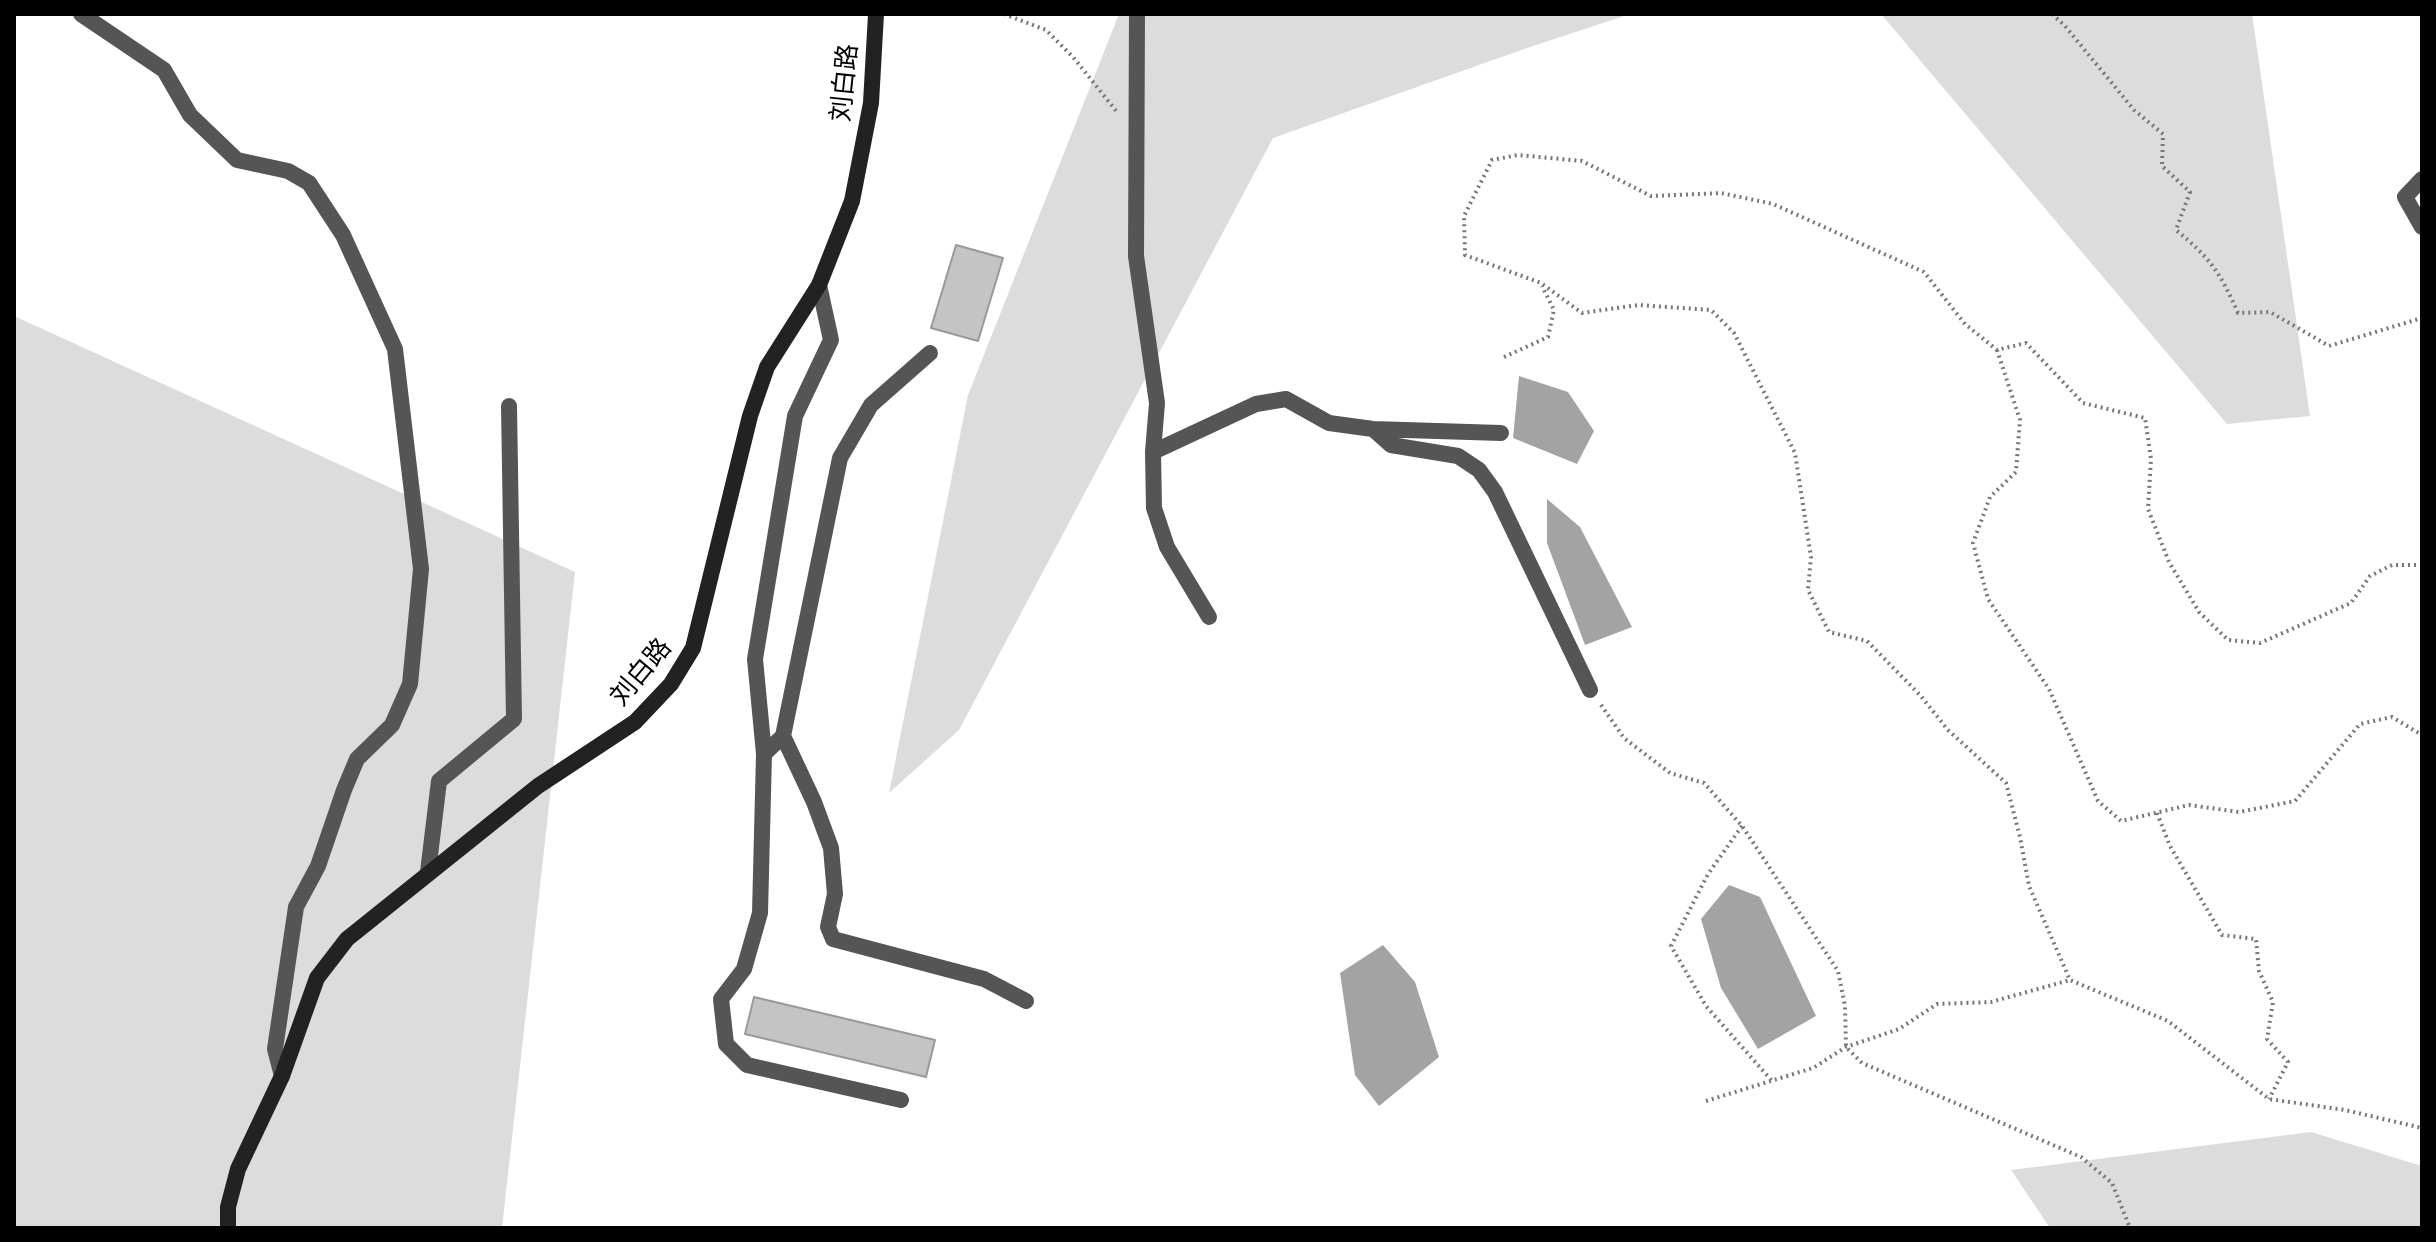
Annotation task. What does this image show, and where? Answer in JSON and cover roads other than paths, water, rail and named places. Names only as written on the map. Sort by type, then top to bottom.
[{"type":"street","points":[[81,14],[164,70],[190,115],[237,160],[288,171],[309,183],[343,235],[395,349],[421,569],[410,684],[392,725],[357,759],[318,866],[296,907],[275,1049],[282,1076]]},
{"type":"street","name":"刘白路","points":[[228,1228],[228,1207],[238,1169],[282,1076],[317,978],[347,939],[538,786],[635,722],[671,684],[693,648],[750,416],[767,367],[819,285],[852,201],[871,103],[876,14]]},
{"type":"street","points":[[1137,14],[1136,256],[1157,403],[1153,452],[1154,508],[1167,547],[1209,617]]},
{"type":"street","points":[[2422,179],[2405,197],[2422,227]]},
{"type":"street","points":[[819,285],[831,340],[795,416],[755,659],[764,754],[760,913],[744,969],[721,999],[726,1044],[747,1065],[901,1100]]},
{"type":"street","points":[[764,754],[783,736],[840,458],[871,405],[930,353]]},
{"type":"street","points":[[1153,452],[1256,404],[1286,399],[1329,423],[1373,429],[1501,433]]},
{"type":"street","points":[[428,872],[439,781],[514,719],[509,406]]},
{"type":"street","points":[[1373,429],[1391,445],[1458,456],[1479,470],[1495,492],[1590,690]]},
{"type":"street","points":[[783,736],[814,802],[831,848],[835,894],[828,927],[833,939],[984,979],[1026,1001]]}]
